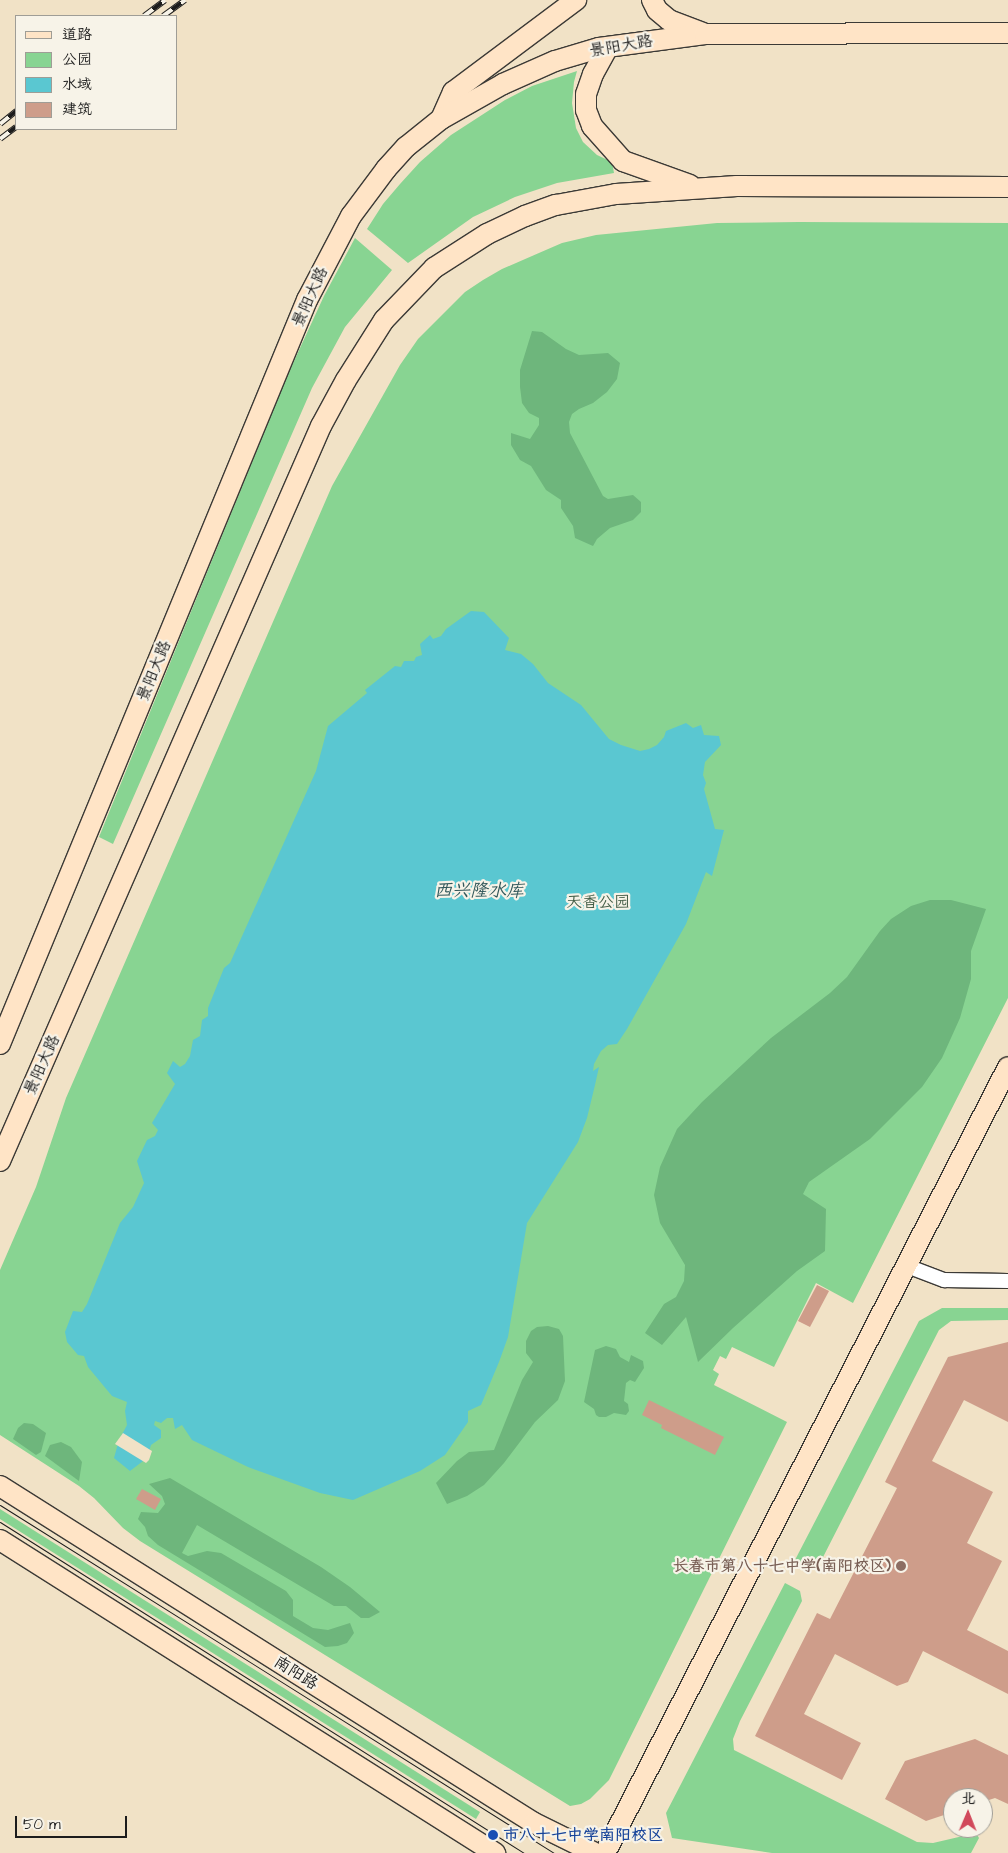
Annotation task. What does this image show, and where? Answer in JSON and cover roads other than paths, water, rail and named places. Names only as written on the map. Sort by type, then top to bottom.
[{"type":"main road","points":[[441,119],[453,92],[576,0]]},
{"type":"main road","points":[[652,0],[658,10],[670,20],[705,34]]},
{"type":"main road","name":"景阳大路","points":[[0,1044],[311,292],[330,253],[365,195],[406,147],[441,119],[527,72],[555,61],[608,46],[705,34],[1008,33]]},
{"type":"main road","points":[[608,46],[593,74],[586,94],[586,110],[592,126],[623,161],[699,189]]},
{"type":"main road","name":"景阳大路","points":[[0,1161],[321,426],[346,380],[384,320],[434,268],[487,234],[525,216],[556,205],[616,194],[737,186],[1008,187]]},
{"type":"main road","points":[[605,1853],[1008,1067]]},
{"type":"main road","name":"南阳路","points":[[0,1486],[534,1823],[595,1853]]},
{"type":"main road","points":[[0,1540],[495,1853]]},
{"type":"street","points":[[907,1266],[944,1280],[1008,1281]]},
{"type":"water","name":"西兴隆水库","points":[[471,611],[484,612],[509,638],[505,650],[521,654],[533,664],[548,683],[581,705],[609,739],[640,751],[657,745],[664,737],[666,731],[686,723],[693,728],[701,725],[704,735],[719,736],[721,745],[705,762],[703,775],[706,783],[704,789],[715,829],[724,830],[712,876],[706,872],[686,924],[627,1029],[617,1044],[608,1045],[601,1051],[594,1064],[593,1071],[599,1067],[587,1118],[578,1142],[527,1223],[508,1337],[499,1362],[481,1405],[468,1411],[468,1422],[445,1455],[420,1471],[353,1500],[320,1493],[248,1467],[192,1440],[182,1425],[175,1429],[173,1418],[167,1418],[161,1423],[155,1421],[154,1425],[161,1430],[161,1438],[151,1445],[147,1458],[130,1471],[114,1458],[119,1440],[127,1425],[125,1411],[127,1402],[112,1396],[88,1367],[84,1356],[78,1355],[67,1342],[65,1332],[73,1311],[82,1312],[87,1304],[120,1223],[133,1207],[144,1183],[137,1161],[147,1140],[155,1136],[158,1130],[152,1123],[175,1084],[167,1073],[173,1061],[180,1067],[185,1064],[190,1056],[193,1040],[200,1036],[202,1020],[208,1016],[208,1008],[224,968],[230,963],[316,771],[328,726],[367,693],[365,690],[395,666],[401,667],[404,661],[414,661],[416,657],[422,655],[420,644],[430,635],[433,639],[441,636],[446,629]]},
{"type":"tram line","points":[[0,1505],[554,1853]]},
{"type":"tram line","points":[[0,1522],[524,1853]]},
{"type":"railway","points":[[145,15],[165,0]]},
{"type":"railway","points":[[164,15],[185,0]]},
{"type":"railway","points":[[0,124],[15,112]]},
{"type":"railway","points":[[0,139],[15,128]]},
{"type":"place","name":"长春市第八十七中学(南阳校区)","points":[[901,1566]]},
{"type":"place","name":"市八十七中学南阳校区","points":[[493,1835]]},
{"type":"park label","name":"天香公园","points":[[598,902]]}]
